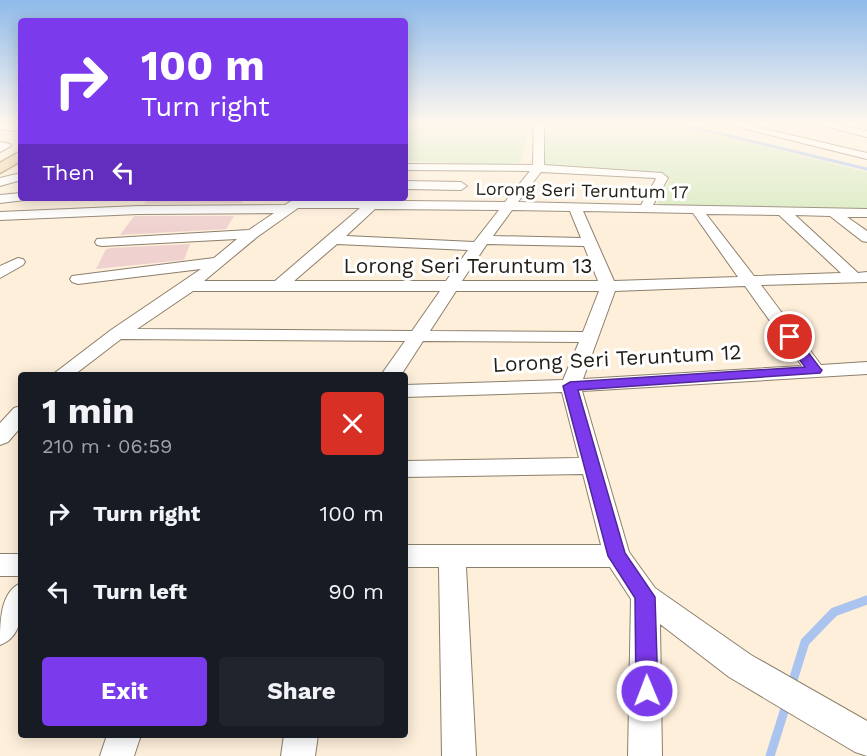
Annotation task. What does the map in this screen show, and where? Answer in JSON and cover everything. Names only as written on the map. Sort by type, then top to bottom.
[{"type":"main road","points":[[0,169],[18,157]]},
{"type":"street","points":[[393,372],[480,243],[538,168],[538,157]]},
{"type":"street","points":[[408,167],[538,168],[658,175],[662,178],[645,208]]},
{"type":"street","points":[[459,205],[463,168]]},
{"type":"street","points":[[0,182],[18,176]]},
{"type":"street","points":[[408,185],[461,186]]},
{"type":"street","points":[[0,199],[18,197]]},
{"type":"street","points":[[138,210],[147,201]]},
{"type":"street","points":[[66,372],[117,334],[189,286],[252,234],[296,204]]},
{"type":"street","name":"Lorong Seri Teruntum 17","points":[[0,216],[296,204],[867,213]]},
{"type":"street","points":[[279,286],[334,240],[372,204]]},
{"type":"street","points":[[574,207],[608,286],[607,294],[570,386],[617,556],[645,597],[740,666],[867,740]]},
{"type":"street","points":[[698,210],[746,280],[815,370]]},
{"type":"street","points":[[782,211],[860,277]]},
{"type":"street","points":[[834,213],[867,238]]},
{"type":"street","points":[[102,242],[252,234]]},
{"type":"street","points":[[334,240],[480,243],[591,242]]},
{"type":"street","points":[[0,273],[18,262]]},
{"type":"street","points":[[78,279],[218,262]]},
{"type":"street","name":"Lorong Seri Teruntum 13","points":[[189,286],[608,286],[860,277]]},
{"type":"street","points":[[117,334],[417,338],[590,337]]},
{"type":"street","name":"Lorong Seri Teruntum 12","points":[[408,391],[570,386],[867,368]]},
{"type":"street","points":[[0,437],[18,416]]},
{"type":"street","points":[[408,469],[592,466]]},
{"type":"street","points":[[452,555],[459,756]]},
{"type":"street","points":[[408,556],[617,556]]},
{"type":"street","points":[[0,565],[18,565]]},
{"type":"street","points":[[645,597],[645,756]]},
{"type":"street","points":[[0,631],[18,600]]},
{"type":"street","points":[[117,756],[123,738]]},
{"type":"street","points":[[298,756],[301,738]]},
{"type":"green space","points":[[408,157],[522,157],[521,162],[500,165],[408,161]]},
{"type":"green space","points":[[544,157],[808,157],[867,172],[867,209],[656,205],[670,180],[667,175],[658,172],[549,168],[544,165]]},
{"type":"building","points":[[146,201],[243,201],[242,203],[144,204]]},
{"type":"building","points":[[134,216],[234,216],[226,229],[120,235]]},
{"type":"building","points":[[190,244],[184,260],[96,269],[106,249]]},
{"type":"waterway","points":[[818,157],[867,169]]},
{"type":"waterway","points":[[791,687],[805,642],[834,612],[867,600]]},
{"type":"waterway","points":[[770,756],[787,702]]},
{"type":"route","points":[[647,691],[645,597],[617,556],[570,386],[815,370],[790,337]]}]
